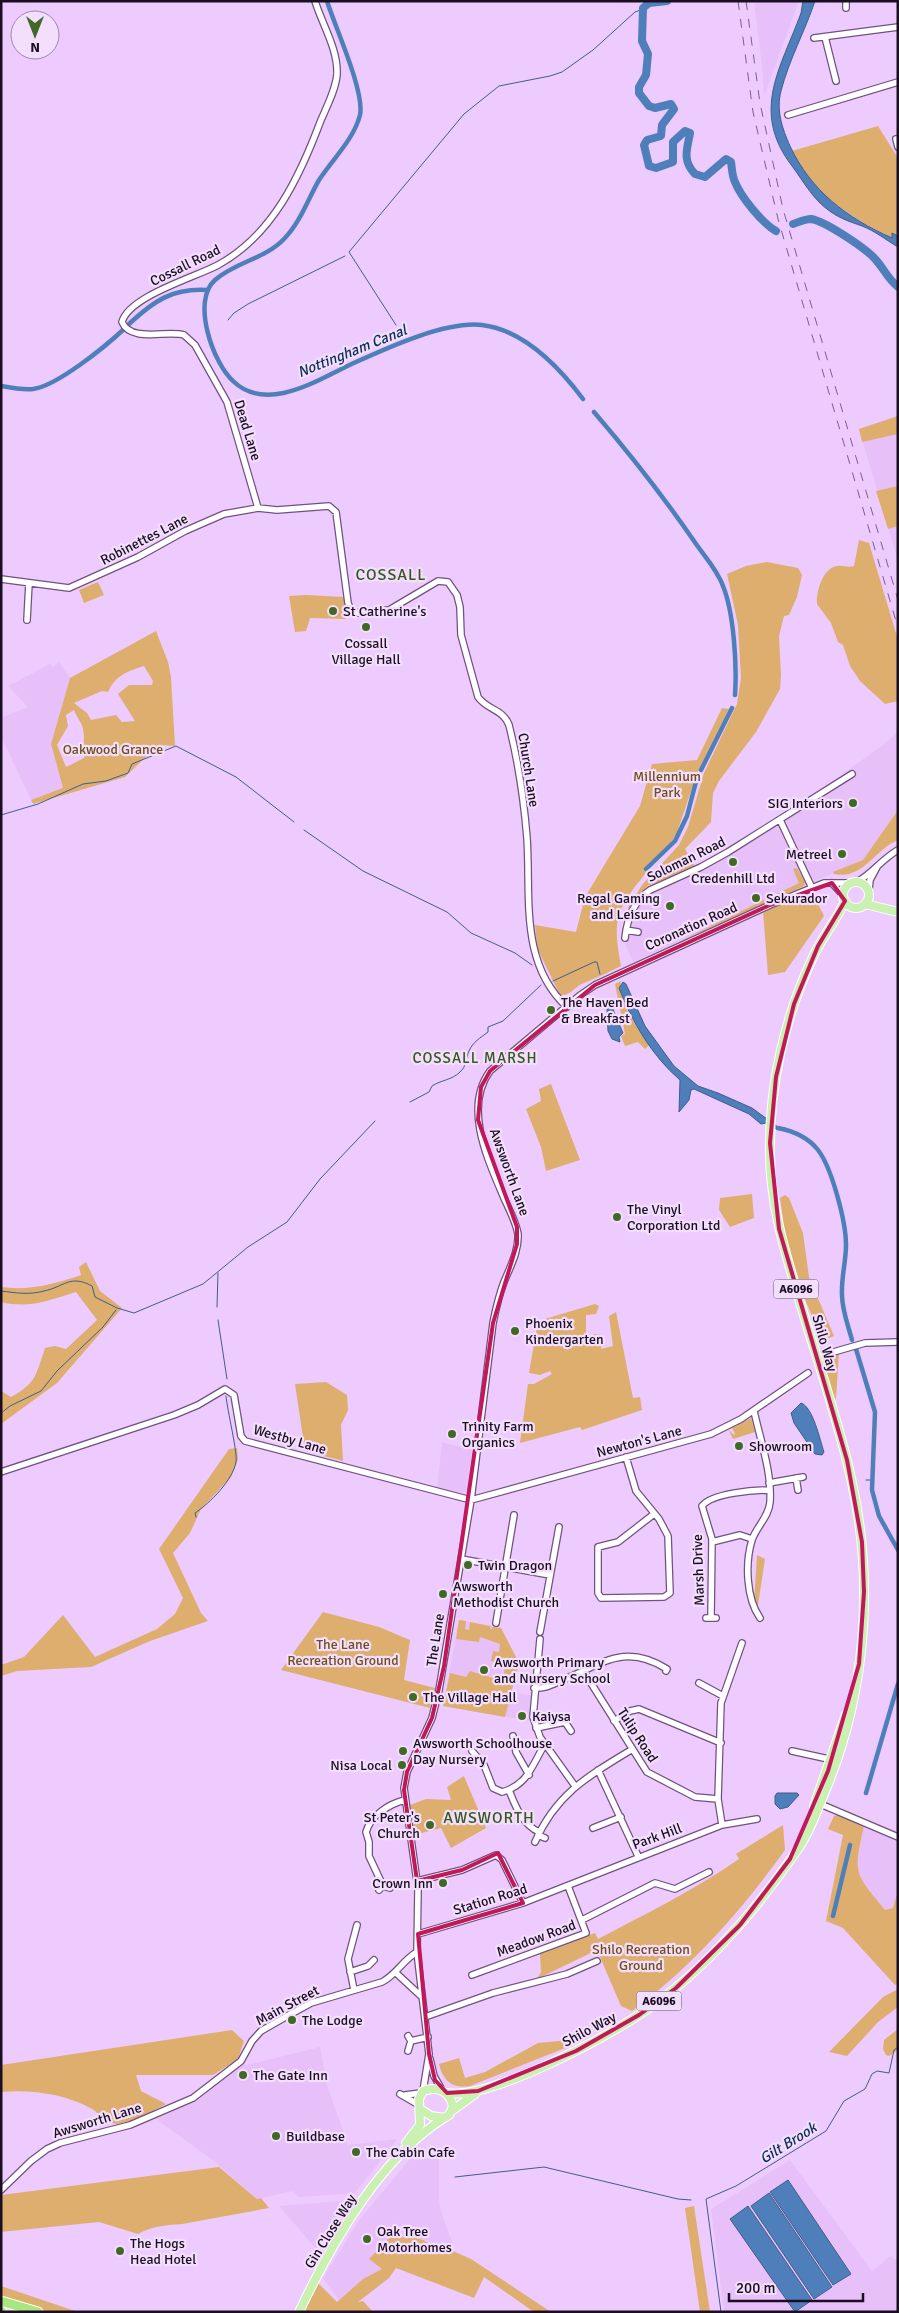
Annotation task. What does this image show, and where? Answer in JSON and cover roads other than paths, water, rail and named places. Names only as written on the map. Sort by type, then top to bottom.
[{"type":"highway","points":[[1,2302],[24,2312]]},
{"type":"highway","points":[[1,2302],[38,2312]]},
{"type":"main road","points":[[884,907],[864,884],[854,882],[844,898],[856,908],[865,904],[884,907],[898,912]]},
{"type":"main road","points":[[865,904],[869,892]]},
{"type":"main road","name":"Shilo Way","points":[[444,2092],[460,2094],[478,2091],[584,2047],[639,2015],[670,1993],[696,1971],[740,1925],[763,1897],[798,1848],[821,1802],[834,1762],[859,1664],[864,1592],[860,1527],[847,1460],[777,1221],[771,1177],[770,1143],[776,1077],[790,1019],[810,963],[823,938],[835,921],[844,898]]},
{"type":"main road","name":"Shilo Way","points":[[835,921],[856,908]]},
{"type":"main road","name":"Shilo Way","points":[[794,1853],[794,1846],[834,1762]]},
{"type":"main road","name":"A6096","points":[[420,2107],[422,2092],[434,2089],[444,2092]]},
{"type":"main road","name":"Shilo Way","points":[[452,2110],[478,2091]]},
{"type":"main road","points":[[444,2092],[452,2102],[452,2110]]},
{"type":"main road","points":[[420,2107],[431,2116],[444,2118]]},
{"type":"main road","name":"Gin Close Way","points":[[299,2312],[335,2243],[420,2125],[420,2107]]},
{"type":"main road","name":"A6096","points":[[444,2118],[452,2110]]},
{"type":"main road","name":"Gin Close Way","points":[[389,2168],[419,2137],[444,2118]]},
{"type":"street","name":"Cossall Road","points":[[189,338],[178,333],[135,332],[124,326],[124,317],[149,296],[219,265],[231,256],[256,236],[294,184],[305,164],[330,100],[336,74],[335,58],[315,1]]},
{"type":"street","points":[[814,38],[898,27]]},
{"type":"street","points":[[825,37],[836,81]]},
{"type":"street","points":[[788,115],[798,115],[898,82]]},
{"type":"street","name":"Dead Lane","points":[[189,338],[227,402],[254,500],[258,508]]},
{"type":"street","name":"Robinettes Lane","points":[[1,579],[59,588],[77,586],[211,519],[230,512],[258,508],[298,509],[332,506]]},
{"type":"street","name":"Church Lane","points":[[332,506],[336,512],[350,610],[358,613],[389,610],[441,581],[451,584],[457,595],[460,608],[461,632],[478,697],[483,703],[503,714],[509,725],[526,830],[528,895],[532,940],[540,968],[549,988],[567,1007]]},
{"type":"street","points":[[27,620],[29,584]]},
{"type":"street","name":"Soloman Road","points":[[625,938],[629,918],[636,904],[650,890],[708,864],[852,774]]},
{"type":"street","points":[[780,820],[812,888]]},
{"type":"street","points":[[854,882],[866,877],[879,863],[898,850]]},
{"type":"street","points":[[869,892],[870,880],[879,863]]},
{"type":"street","name":"Coronation Road","points":[[567,1007],[595,985],[632,967],[812,888],[832,883],[854,882]]},
{"type":"street","points":[[832,883],[844,898]]},
{"type":"street","points":[[626,930],[638,932]]},
{"type":"street","name":"Awsworth Lane","points":[[471,1500],[493,1323],[499,1294],[515,1254],[518,1236],[482,1135],[477,1111],[478,1098],[482,1082],[490,1070],[567,1007]]},
{"type":"street","points":[[816,1357],[865,1343],[898,1342]]},
{"type":"street","points":[[797,1371],[802,1378]]},
{"type":"street","name":"Newton's Lane","points":[[471,1500],[711,1434],[754,1411],[808,1374]]},
{"type":"street","name":"Westby Lane","points":[[1,1472],[174,1415],[198,1405],[225,1389],[234,1395],[241,1436],[245,1441],[471,1500]]},
{"type":"street","points":[[754,1411],[769,1486],[769,1508],[752,1539],[748,1594],[752,1606],[760,1618]]},
{"type":"street","points":[[626,1457],[636,1491],[663,1524],[669,1540],[669,1596],[602,1598],[598,1593],[598,1547],[618,1542],[654,1514]]},
{"type":"street","points":[[769,1486],[804,1477]]},
{"type":"street","points":[[796,1478],[798,1490]]},
{"type":"street","name":"Marsh Drive","points":[[711,1618],[712,1542],[702,1510],[705,1503],[769,1486]]},
{"type":"street","name":"The Lane","points":[[417,1881],[405,1800],[405,1783],[407,1772],[432,1718],[438,1693],[471,1500]]},
{"type":"street","points":[[496,1623],[494,1613],[505,1567],[514,1515]]},
{"type":"street","points":[[558,1527],[540,1635],[532,1715],[536,1728],[545,1744],[575,1786]]},
{"type":"street","points":[[712,1542],[740,1535],[752,1539]]},
{"type":"street","points":[[461,1559],[550,1575]]},
{"type":"street","points":[[722,1825],[718,1799],[723,1696],[742,1643]]},
{"type":"street","points":[[534,1688],[544,1688],[616,1658],[628,1655],[650,1659],[667,1669],[666,1671]]},
{"type":"street","name":"Tulip Road","points":[[584,1672],[643,1768],[653,1777],[695,1797],[718,1799]]},
{"type":"street","points":[[699,1683],[723,1696]]},
{"type":"street","points":[[614,1721],[630,1711],[639,1709],[720,1743]]},
{"type":"street","points":[[536,1728],[565,1722],[571,1731]]},
{"type":"street","points":[[514,1736],[516,1752],[529,1775]]},
{"type":"street","points":[[472,1751],[484,1765],[493,1788],[502,1792],[509,1790],[529,1775],[545,1744]]},
{"type":"street","points":[[535,1842],[551,1811],[575,1786],[632,1750]]},
{"type":"street","points":[[792,1751],[834,1762]]},
{"type":"street","points":[[598,1770],[638,1856]]},
{"type":"street","points":[[509,1790],[524,1819],[533,1830],[545,1838]]},
{"type":"street","points":[[390,1888],[381,1888],[369,1856],[370,1842],[366,1832],[370,1822],[376,1816],[390,1806],[405,1800]]},
{"type":"street","points":[[813,1808],[821,1802],[898,1837]]},
{"type":"street","points":[[593,1828],[620,1817]]},
{"type":"street","name":"Park Hill","points":[[568,1886],[638,1856],[722,1825],[757,1819]]},
{"type":"street","points":[[444,2092],[434,2076],[429,2054],[417,1952],[417,1881],[462,1870],[496,1855],[502,1860],[524,1903]]},
{"type":"street","points":[[582,1920],[655,1883],[675,1889],[701,1873],[709,1872]]},
{"type":"street","name":"Station Road","points":[[418,1934],[524,1903],[568,1886]]},
{"type":"street","name":"Meadow Road","points":[[474,1966],[474,1974],[584,1934],[586,1930],[568,1886]]},
{"type":"street","points":[[354,1990],[349,1956],[357,1925]]},
{"type":"street","name":"Main Street","points":[[209,2087],[240,2061],[252,2041],[261,2031],[311,2003],[382,1982],[395,1972],[407,1958],[417,1952]]},
{"type":"street","points":[[350,1972],[368,1966],[374,1960]]},
{"type":"street","points":[[425,2017],[529,1980],[540,1981],[567,1974],[597,1961]]},
{"type":"street","points":[[395,1972],[422,1997]]},
{"type":"street","points":[[408,2051],[409,2039],[428,2037]]},
{"type":"street","points":[[420,2107],[402,2095],[422,2092],[429,2054]]},
{"type":"street","name":"Awsworth Lane","points":[[1,2190],[31,2161],[47,2149],[60,2143],[130,2125],[170,2109],[209,2087]]},
{"type":"water","points":[[803,1],[815,1],[788,68],[781,91],[779,105],[782,126],[787,139],[808,177],[820,190],[845,212],[860,222],[892,238],[892,233],[898,236],[898,247],[871,230],[839,217],[819,202],[792,166],[780,146],[773,127],[771,108],[773,90],[778,71],[801,13]]},
{"type":"water","points":[[623,982],[626,984],[645,1026],[674,1066],[698,1086],[752,1108],[778,1127],[778,1130],[766,1123],[761,1124],[749,1114],[694,1089],[691,1090],[689,1100],[679,1112],[680,1080],[660,1060],[637,1026],[619,988]]},
{"type":"water","points":[[612,1007],[623,1033],[619,1037],[620,1042],[612,1039],[608,1031],[607,1009]]},
{"type":"water","points":[[801,1403],[809,1411],[816,1424],[824,1452],[822,1455],[815,1454],[794,1423],[791,1413]]},
{"type":"water","points":[[777,1793],[797,1793],[799,1795],[788,1807],[780,1809],[775,1804]]},
{"type":"water","points":[[788,2180],[851,2274],[833,2285],[770,2192]]},
{"type":"water","points":[[769,2193],[832,2287],[814,2299],[751,2206]]},
{"type":"water","points":[[748,2206],[812,2300],[795,2312],[730,2219]]},
{"type":"waterway","name":"Nottingham Canal","points":[[327,1],[354,76],[358,91],[360,115],[353,132],[319,180],[290,233],[268,251],[223,274],[215,280],[208,290],[205,302],[205,316],[212,347],[218,361],[233,381],[247,391],[262,394],[278,394],[311,384],[369,356],[418,336],[452,327],[482,325],[497,328],[526,342],[551,363],[583,399]]},
{"type":"waterway","points":[[667,1],[649,3],[643,8],[642,41],[648,54],[646,75],[639,87],[639,93],[649,106],[655,108],[671,104],[674,109],[662,125],[661,136],[647,140],[644,145],[649,166],[656,168],[673,162],[673,142],[685,131],[690,133],[686,155],[688,164],[695,174],[705,177],[726,159],[731,162],[734,180],[742,195],[758,216],[776,231]]},
{"type":"waterway","points":[[396,325],[349,252],[464,114],[499,86],[562,72],[593,50],[635,12],[643,9]]},
{"type":"waterway","points":[[793,224],[811,219],[835,230],[871,255],[898,287]]},
{"type":"waterway","points":[[228,320],[234,313],[248,304],[345,256]]},
{"type":"waterway","points":[[129,324],[164,298],[184,291],[207,290]]},
{"type":"waterway","points":[[1,386],[33,389],[55,381],[81,364],[124,329]]},
{"type":"waterway","points":[[399,329],[404,332]]},
{"type":"waterway","name":"Nottingham Canal","points":[[594,412],[658,491],[710,563],[720,580],[727,597],[732,625],[736,670],[735,695]]},
{"type":"waterway","name":"Nottingham Canal","points":[[701,770],[732,708]]},
{"type":"waterway","points":[[1,815],[38,804],[83,784],[106,781],[128,773],[132,764],[176,746],[236,777],[294,822]]},
{"type":"waterway","name":"Nottingham Canal","points":[[646,869],[675,841],[687,816],[697,778]]},
{"type":"waterway","points":[[304,830],[363,871],[447,912],[471,933],[515,953],[532,965]]},
{"type":"waterway","points":[[553,981],[594,962],[597,962],[600,974]]},
{"type":"waterway","points":[[410,1102],[429,1092],[432,1086],[454,1077],[460,1072],[464,1067],[471,1048],[477,1040],[488,1032],[488,1027],[503,1021],[541,985]]},
{"type":"waterway","points":[[1,1291],[33,1293],[51,1289],[67,1282],[78,1281],[92,1286],[95,1297],[117,1308],[134,1313],[203,1284],[248,1247],[287,1222],[320,1179],[375,1121]]},
{"type":"waterway","name":"Nottingham Canal","points":[[778,1128],[800,1135],[814,1145],[823,1158],[833,1182],[841,1210],[845,1235],[846,1251],[842,1282],[842,1301],[852,1340]]},
{"type":"waterway","points":[[217,1307],[218,1273]]},
{"type":"waterway","points":[[1,1413],[10,1406],[41,1391],[57,1371],[103,1327],[116,1310]]},
{"type":"waterway","points":[[218,1320],[227,1379]]},
{"type":"waterway","name":"Nottingham Canal","points":[[856,1349],[875,1412],[872,1490],[879,1516],[898,1550]]},
{"type":"waterway","points":[[196,1517],[195,1513],[214,1497],[226,1483],[236,1462],[226,1396]]},
{"type":"waterway","name":"Nottingham Canal","points":[[866,1480],[872,1480]]},
{"type":"waterway","name":"Nottingham Canal","points":[[866,1793],[898,1684]]},
{"type":"waterway","name":"Nottingham Canal","points":[[833,1916],[850,1845]]},
{"type":"waterway","name":"Gilt Brook","points":[[721,2312],[706,2199],[736,2186],[826,2131],[844,2101],[865,2089],[872,2074],[877,2071],[889,2073],[894,2050],[898,2047]]},
{"type":"waterway","name":"Gilt Brook","points":[[455,2177],[544,2167],[678,2199],[691,2200]]},
{"type":"railway","points":[[738,1],[753,112],[778,219],[898,628]]},
{"type":"railway","points":[[746,1],[760,103],[783,209],[898,600]]},
{"type":"place","name":"St Catherine's","points":[[333,611]]},
{"type":"place","name":"Cossall Village Hall","points":[[366,627]]},
{"type":"place","name":"SIG Interiors","points":[[853,803]]},
{"type":"place","name":"Metreel","points":[[842,854]]},
{"type":"place","name":"Credenhill Ltd","points":[[733,862]]},
{"type":"place","name":"Sekurador","points":[[756,898]]},
{"type":"place","name":"Regal Gaming and Leisure","points":[[670,906]]},
{"type":"place","name":"The Haven Bed & Breakfast","points":[[551,1010]]},
{"type":"place","name":"The Vinyl Corporation Ltd","points":[[617,1217]]},
{"type":"place","name":"Phoenix Kindergarten","points":[[515,1331]]},
{"type":"place","name":"Trinity Farm Organics","points":[[452,1434]]},
{"type":"place","name":"Showroom","points":[[739,1446]]},
{"type":"place","name":"Twin Dragon","points":[[468,1565]]},
{"type":"place","name":"Awsworth Methodist Church","points":[[443,1594]]},
{"type":"place","name":"Awsworth Primary and Nursery School","points":[[484,1670]]},
{"type":"place","name":"The Village Hall","points":[[413,1697]]},
{"type":"place","name":"Kaiysa","points":[[522,1716]]},
{"type":"place","name":"Awsworth Schoolhouse Day Nursery","points":[[403,1751]]},
{"type":"place","name":"Nisa Local","points":[[402,1765]]},
{"type":"place","name":"St Peter's Church","points":[[430,1825]]},
{"type":"place","name":"Crown Inn","points":[[443,1883]]},
{"type":"place","name":"The Lodge","points":[[292,2020]]},
{"type":"place","name":"The Gate Inn","points":[[243,2075]]},
{"type":"place","name":"Buildbase","points":[[276,2136]]},
{"type":"place","name":"The Cabin Cafe","points":[[356,2152]]},
{"type":"place","name":"Oak Tree Motorhomes","points":[[367,2239]]},
{"type":"place","name":"The Hogs Head Hotel","points":[[120,2251]]},
{"type":"district","name":"COSSALL","points":[[391,574]]},
{"type":"district","name":"COSSALL MARSH","points":[[475,1058]]},
{"type":"district","name":"AWSWORTH","points":[[489,1817]]},
{"type":"park label","name":"Oakwood Grance","points":[[113,749]]},
{"type":"park label","name":"Millennium Park","points":[[667,784]]},
{"type":"park label","name":"The Lane Recreation Ground","points":[[343,1652]]},
{"type":"park label","name":"Shilo Recreation Ground","points":[[641,1958]]}]
